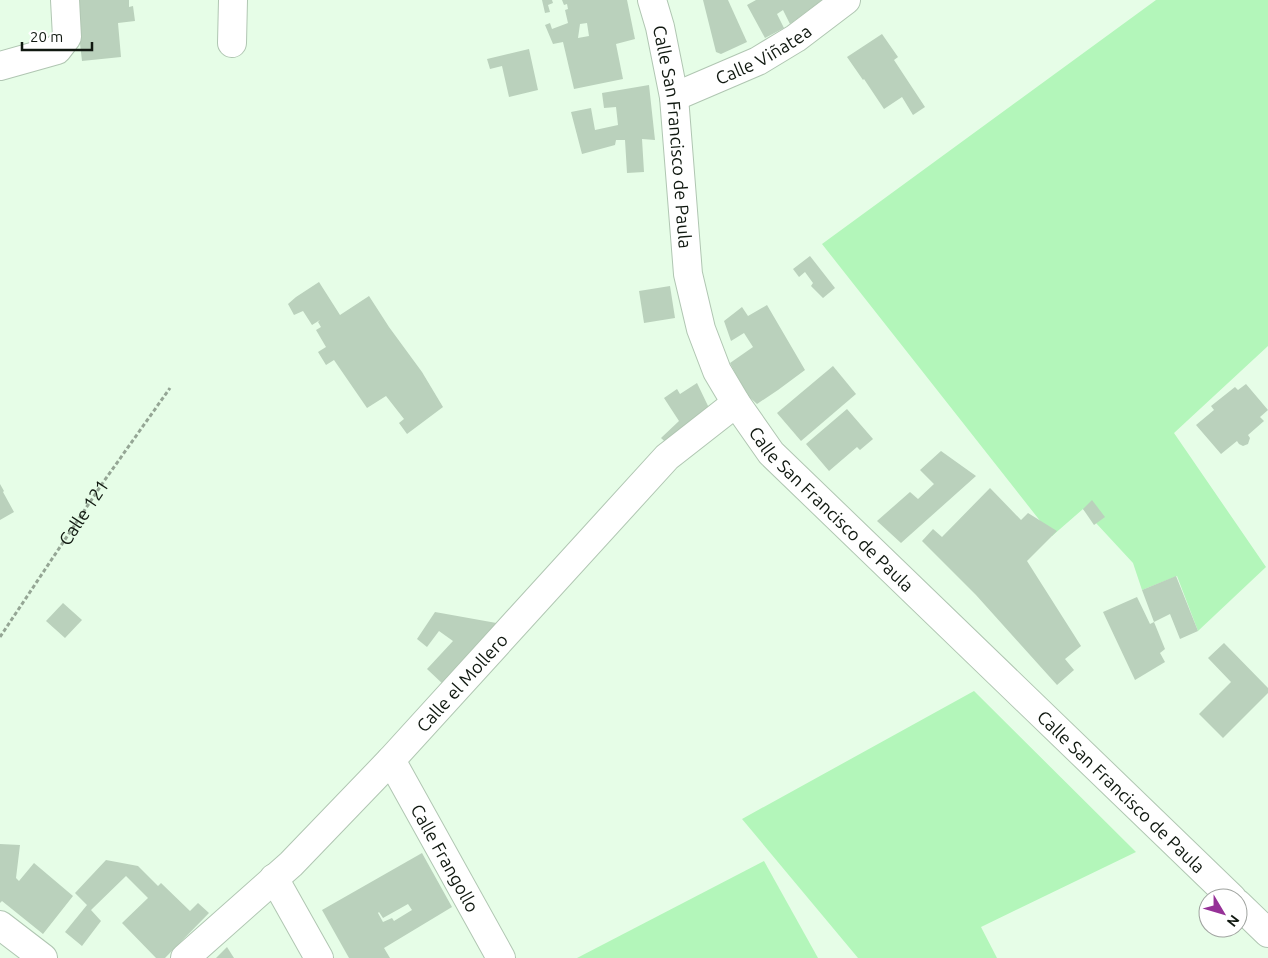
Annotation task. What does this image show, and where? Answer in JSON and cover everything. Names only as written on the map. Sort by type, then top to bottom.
[{"type":"street","points":[[0,66],[57,50],[67,37],[65,0]]},
{"type":"street","points":[[232,43],[233,0]]},
{"type":"street","name":"Calle San Francisco de Paula","points":[[652,0],[660,27],[674,98],[688,274],[701,328],[717,371],[736,403],[771,453],[1222,888]]},
{"type":"street","name":"Calle Viñatea","points":[[674,98],[758,60],[796,38],[846,0]]},
{"type":"street","name":"Calle el Mollero","points":[[185,958],[291,864],[391,760],[667,457],[736,403]]},
{"type":"street","name":"Calle Frangollo","points":[[391,760],[500,958]]},
{"type":"street","points":[[274,878],[318,958]]},
{"type":"street","points":[[1248,914],[1268,933]]},
{"type":"street","points":[[0,925],[43,958]]},
{"type":"path","name":"Calle 121","points":[[0,637],[102,484],[170,388]]},
{"type":"green space","points":[[1156,0],[1268,0],[1268,346],[1174,433],[1266,567],[1198,631],[1177,576],[1142,590],[1133,563],[1083,509],[1052,536],[822,244]]},
{"type":"green space","points":[[974,691],[1136,852],[981,927],[997,958],[858,958],[742,819]]},
{"type":"green space","points":[[764,861],[818,958],[577,958]]},
{"type":"building","points":[[75,0],[129,0],[129,7],[133,6],[135,21],[118,23],[121,57],[82,61]]},
{"type":"building","points":[[542,0],[552,0],[553,3],[548,5],[550,12],[545,13]]},
{"type":"building","points":[[562,0],[627,0],[635,39],[616,44],[623,79],[574,89],[563,42],[553,44],[545,25],[550,23],[552,29],[568,23],[565,10],[568,9],[567,4],[564,5]],"holes":[[[587,23],[589,36],[578,38],[580,24]]]},
{"type":"building","points":[[703,0],[728,0],[747,42],[721,54],[716,52]]},
{"type":"building","points":[[756,0],[822,0],[790,24],[783,10],[777,14],[784,28],[765,38],[747,5]]},
{"type":"building","points":[[882,34],[898,57],[894,60],[925,107],[913,115],[902,97],[884,109],[847,57]]},
{"type":"building","points":[[529,49],[538,90],[509,97],[502,66],[490,69],[487,59]]},
{"type":"building","points":[[649,85],[655,140],[642,139],[644,172],[627,173],[625,140],[616,140],[615,145],[582,154],[571,112],[591,108],[595,130],[618,125],[616,107],[604,108],[602,93]]},
{"type":"building","points":[[810,256],[835,288],[823,298],[811,286],[813,283],[805,272],[799,277],[793,269]]},
{"type":"building","points":[[319,282],[340,315],[369,296],[422,372],[443,407],[407,434],[399,423],[404,419],[386,396],[367,408],[334,360],[326,365],[318,352],[326,347],[316,330],[321,327],[318,322],[320,320],[312,325],[303,311],[294,315],[288,304]]},
{"type":"building","points":[[670,286],[675,318],[644,323],[639,291]]},
{"type":"building","points":[[767,305],[805,370],[757,404],[746,394],[730,363],[753,347],[744,333],[731,341],[724,321],[742,307],[748,316]]},
{"type":"building","points":[[833,366],[856,394],[801,441],[777,413]]},
{"type":"building","points":[[697,383],[709,408],[701,412],[703,416],[671,447],[661,438],[679,421],[664,398],[677,389],[680,394]]},
{"type":"building","points":[[1246,384],[1268,410],[1260,417],[1264,421],[1248,435],[1250,438],[1248,444],[1243,446],[1237,441],[1221,454],[1196,425],[1214,410],[1211,406],[1235,387],[1238,390]]},
{"type":"building","points":[[847,409],[873,439],[860,450],[857,447],[829,471],[806,444]]},
{"type":"building","points":[[941,451],[976,476],[901,543],[877,521],[910,492],[918,499],[934,484],[920,470]]},
{"type":"building","points":[[0,484],[14,512],[0,520]]},
{"type":"building","points":[[990,488],[1021,520],[1028,513],[1057,531],[1027,561],[1081,646],[1065,659],[1074,670],[1057,685],[976,595],[922,541],[933,529],[942,537]]},
{"type":"building","points":[[1092,500],[1105,517],[1094,525],[1083,509]]},
{"type":"building","points":[[1176,576],[1198,631],[1180,639],[1170,614],[1154,622],[1142,590]]},
{"type":"building","points":[[1137,597],[1150,624],[1154,622],[1165,649],[1160,653],[1165,662],[1135,680],[1103,612]]},
{"type":"building","points":[[63,603],[82,620],[65,638],[46,621]]},
{"type":"building","points":[[435,612],[502,624],[445,686],[427,669],[453,641],[439,631],[427,647],[417,639]]},
{"type":"building","points":[[1224,643],[1268,688],[1268,693],[1223,738],[1199,714],[1231,682],[1208,658]]},
{"type":"building","points":[[0,844],[20,845],[16,878],[19,881],[34,863],[73,896],[43,934],[2,901],[0,903]]},
{"type":"building","points":[[422,853],[452,907],[384,948],[390,958],[349,958],[322,910]],"holes":[[[408,904],[412,910],[394,921],[392,918],[383,922],[378,913],[383,918]]]},
{"type":"building","points":[[106,860],[138,866],[158,886],[161,883],[190,911],[198,903],[209,913],[165,958],[156,958],[122,923],[148,898],[126,876],[91,910],[101,921],[82,946],[65,932],[87,905],[75,893]]},
{"type":"building","points":[[227,947],[234,958],[216,958]]}]
